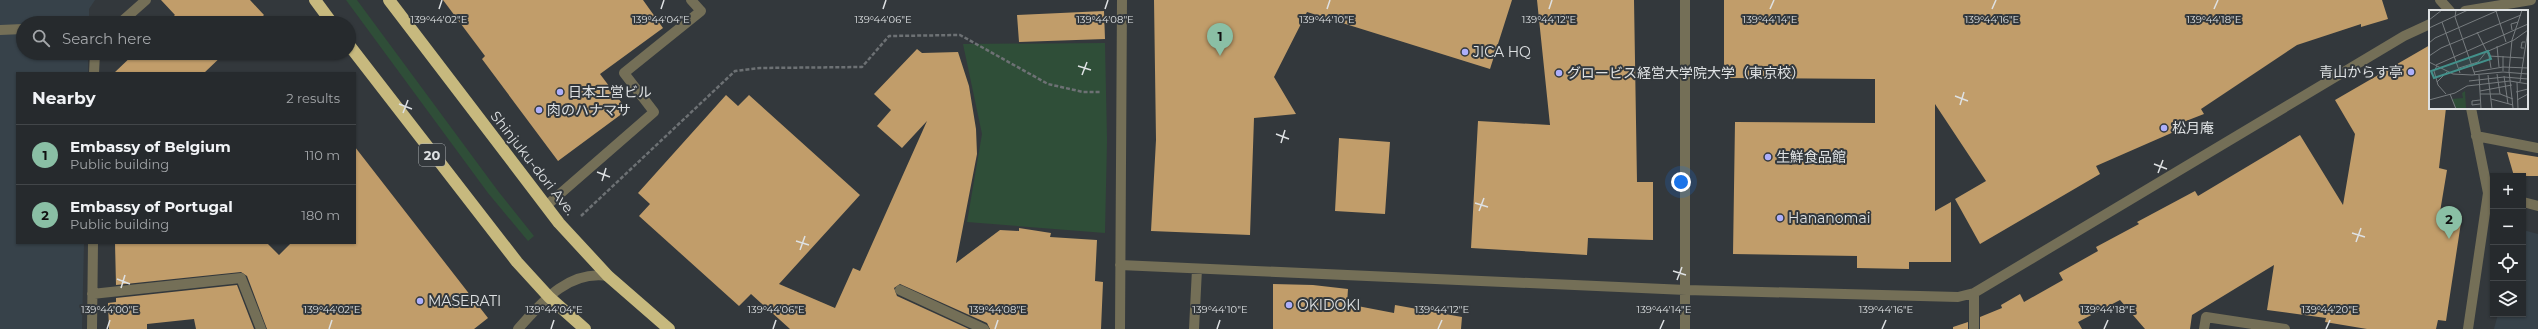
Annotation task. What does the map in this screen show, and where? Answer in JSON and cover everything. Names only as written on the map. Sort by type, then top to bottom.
[{"type":"highway","points":[[315,0],[327,16]]},
{"type":"highway","name":"Shinjuku-dori Ave.","points":[[389,0],[559,223],[608,276],[669,329]]},
{"type":"highway","name":"20","points":[[356,54],[517,262],[549,297],[584,329]]},
{"type":"street","points":[[128,16],[146,0]]},
{"type":"street","points":[[546,206],[654,112],[624,73],[701,11],[691,0]]},
{"type":"street","points":[[1120,329],[1122,0]]},
{"type":"street","points":[[1685,0],[1685,329]]},
{"type":"street","points":[[2440,0],[2449,10]]},
{"type":"street","points":[[2471,10],[2531,0]]},
{"type":"street","points":[[1120,265],[1686,290],[1958,296],[1974,293],[2397,40],[2429,24]]},
{"type":"street","points":[[0,30],[16,29]]},
{"type":"street","points":[[94,72],[95,60]]},
{"type":"street","points":[[2468,329],[2490,194],[2471,109]]},
{"type":"street","points":[[2476,136],[2538,148]]},
{"type":"street","points":[[2526,203],[2538,206]]},
{"type":"street","points":[[92,329],[93,244]]},
{"type":"street","points":[[1194,329],[1197,269]]},
{"type":"street","points":[[518,329],[564,284],[579,277],[595,274],[608,276]]},
{"type":"street","points":[[92,294],[241,278],[261,329]]},
{"type":"street","points":[[900,290],[984,329]]},
{"type":"street","points":[[1974,293],[1974,329]]},
{"type":"street","points":[[2204,329],[2206,317],[2285,329]]},
{"type":"path","points":[[580,216],[735,71],[760,68],[862,68],[889,36],[960,35],[1048,84],[1083,92],[1121,92]]},
{"type":"shaded area","points":[[0,0],[95,0],[89,9],[89,16],[16,16],[16,60],[88,60],[88,72],[16,72],[16,244],[84,244],[82,329],[0,329]]},
{"type":"shaded area","points":[[2526,231],[2538,234],[2538,329],[2494,329],[2497,317],[2526,317]]},
{"type":"green space","points":[[346,0],[357,0],[498,191],[534,236],[528,241],[488,193]]},
{"type":"green space","points":[[1105,43],[1107,140],[1105,233],[967,222],[982,134],[963,44]]},
{"type":"building","points":[[161,0],[250,0],[264,15],[174,16],[175,15]]},
{"type":"building","name":"日本工営ビル","points":[[443,0],[643,0],[663,28],[600,74],[627,110],[558,161],[482,59],[485,56]]},
{"type":"building","points":[[1154,0],[1512,0],[1490,69],[1307,12],[1274,77],[1296,114],[1254,118],[1250,235],[1151,231],[1156,140]]},
{"type":"building","points":[[1537,0],[1634,0],[1637,182],[1653,182],[1653,240],[1588,238],[1587,255],[1471,248],[1478,121],[1550,125]]},
{"type":"building","points":[[1724,0],[2382,0],[2388,19],[2361,27],[2361,24],[2297,45],[2201,109],[2204,114],[2173,126],[2176,131],[2096,166],[2100,174],[1980,244],[1955,199],[1986,181],[1935,104],[1935,211],[1951,202],[1951,262],[1909,262],[1909,269],[1857,268],[1857,256],[1733,254],[1735,122],[1875,123],[1875,79],[1724,78]]},
{"type":"building","points":[[1104,11],[1105,39],[1019,42],[1017,15]]},
{"type":"building","points":[[2429,46],[2429,109],[2446,109],[2439,168],[2447,170],[2440,212],[2462,216],[2446,321],[2438,320],[2436,329],[2367,329],[2325,322],[2326,318],[2267,310],[2274,265],[2192,315],[2190,329],[2145,329],[2120,300],[2078,322],[2082,329],[1980,329],[1980,317],[2002,308],[2001,305],[2020,294],[2024,302],[2063,280],[2059,273],[2098,251],[2096,247],[2139,224],[2137,222],[2195,191],[2198,196],[2300,135],[2343,205],[2355,134],[2335,100]]},
{"type":"building","points":[[917,49],[922,53],[958,52],[969,86],[976,129],[977,154],[956,263],[1000,230],[1019,231],[1019,228],[1051,233],[1050,237],[1097,240],[1095,281],[1103,282],[1101,329],[990,329],[987,323],[900,284],[894,288],[897,296],[969,329],[790,329],[751,294],[739,306],[639,216],[650,204],[638,193],[726,95],[738,106],[749,95],[860,195],[779,284],[835,308],[853,268],[860,271],[927,121],[902,148],[877,126],[891,110],[874,94]]},
{"type":"building","points":[[128,60],[218,60],[205,72],[115,72]]},
{"type":"building","points":[[1339,138],[1390,142],[1385,214],[1335,211]]},
{"type":"building","points":[[356,148],[488,318],[474,329],[267,329],[247,276],[241,272],[116,285],[115,244],[268,244],[279,255],[290,244],[356,244]]},
{"type":"building","points":[[2507,152],[2538,157],[2538,176],[2526,176],[2526,173],[2513,173]]},
{"type":"building","points":[[1273,284],[1313,285],[1348,289],[1347,304],[1394,313],[1395,305],[1462,317],[1461,329],[1273,329]]},
{"type":"building","points":[[237,285],[254,329],[196,329],[194,319],[147,324],[147,329],[109,329],[108,303],[116,302],[116,298]]},
{"type":"building","points":[[1968,322],[1968,329],[1953,329],[1953,327]]},
{"type":"place","name":"JICA HQ","points":[[1465,52]]},
{"type":"place","name":"Embassy of Belgium","points":[[1220,56]]},
{"type":"place","name":"青山からす亭","points":[[2411,72]]},
{"type":"place","name":"グロービス経営大学院大学（東京校）","points":[[1559,73]]},
{"type":"place","name":"日本工営ビル","points":[[560,92]]},
{"type":"place","name":"肉のハナマサ","points":[[539,110]]},
{"type":"place","name":"松月庵","points":[[2164,128]]},
{"type":"place","name":"生鮮食品館","points":[[1768,157]]},
{"type":"place","name":"Hananomai","points":[[1780,218]]},
{"type":"place","name":"Embassy of Portugal","points":[[2449,239]]},
{"type":"place","name":"MASERATI","points":[[420,301]]},
{"type":"place","name":"OKIDOKI","points":[[1289,305]]}]
